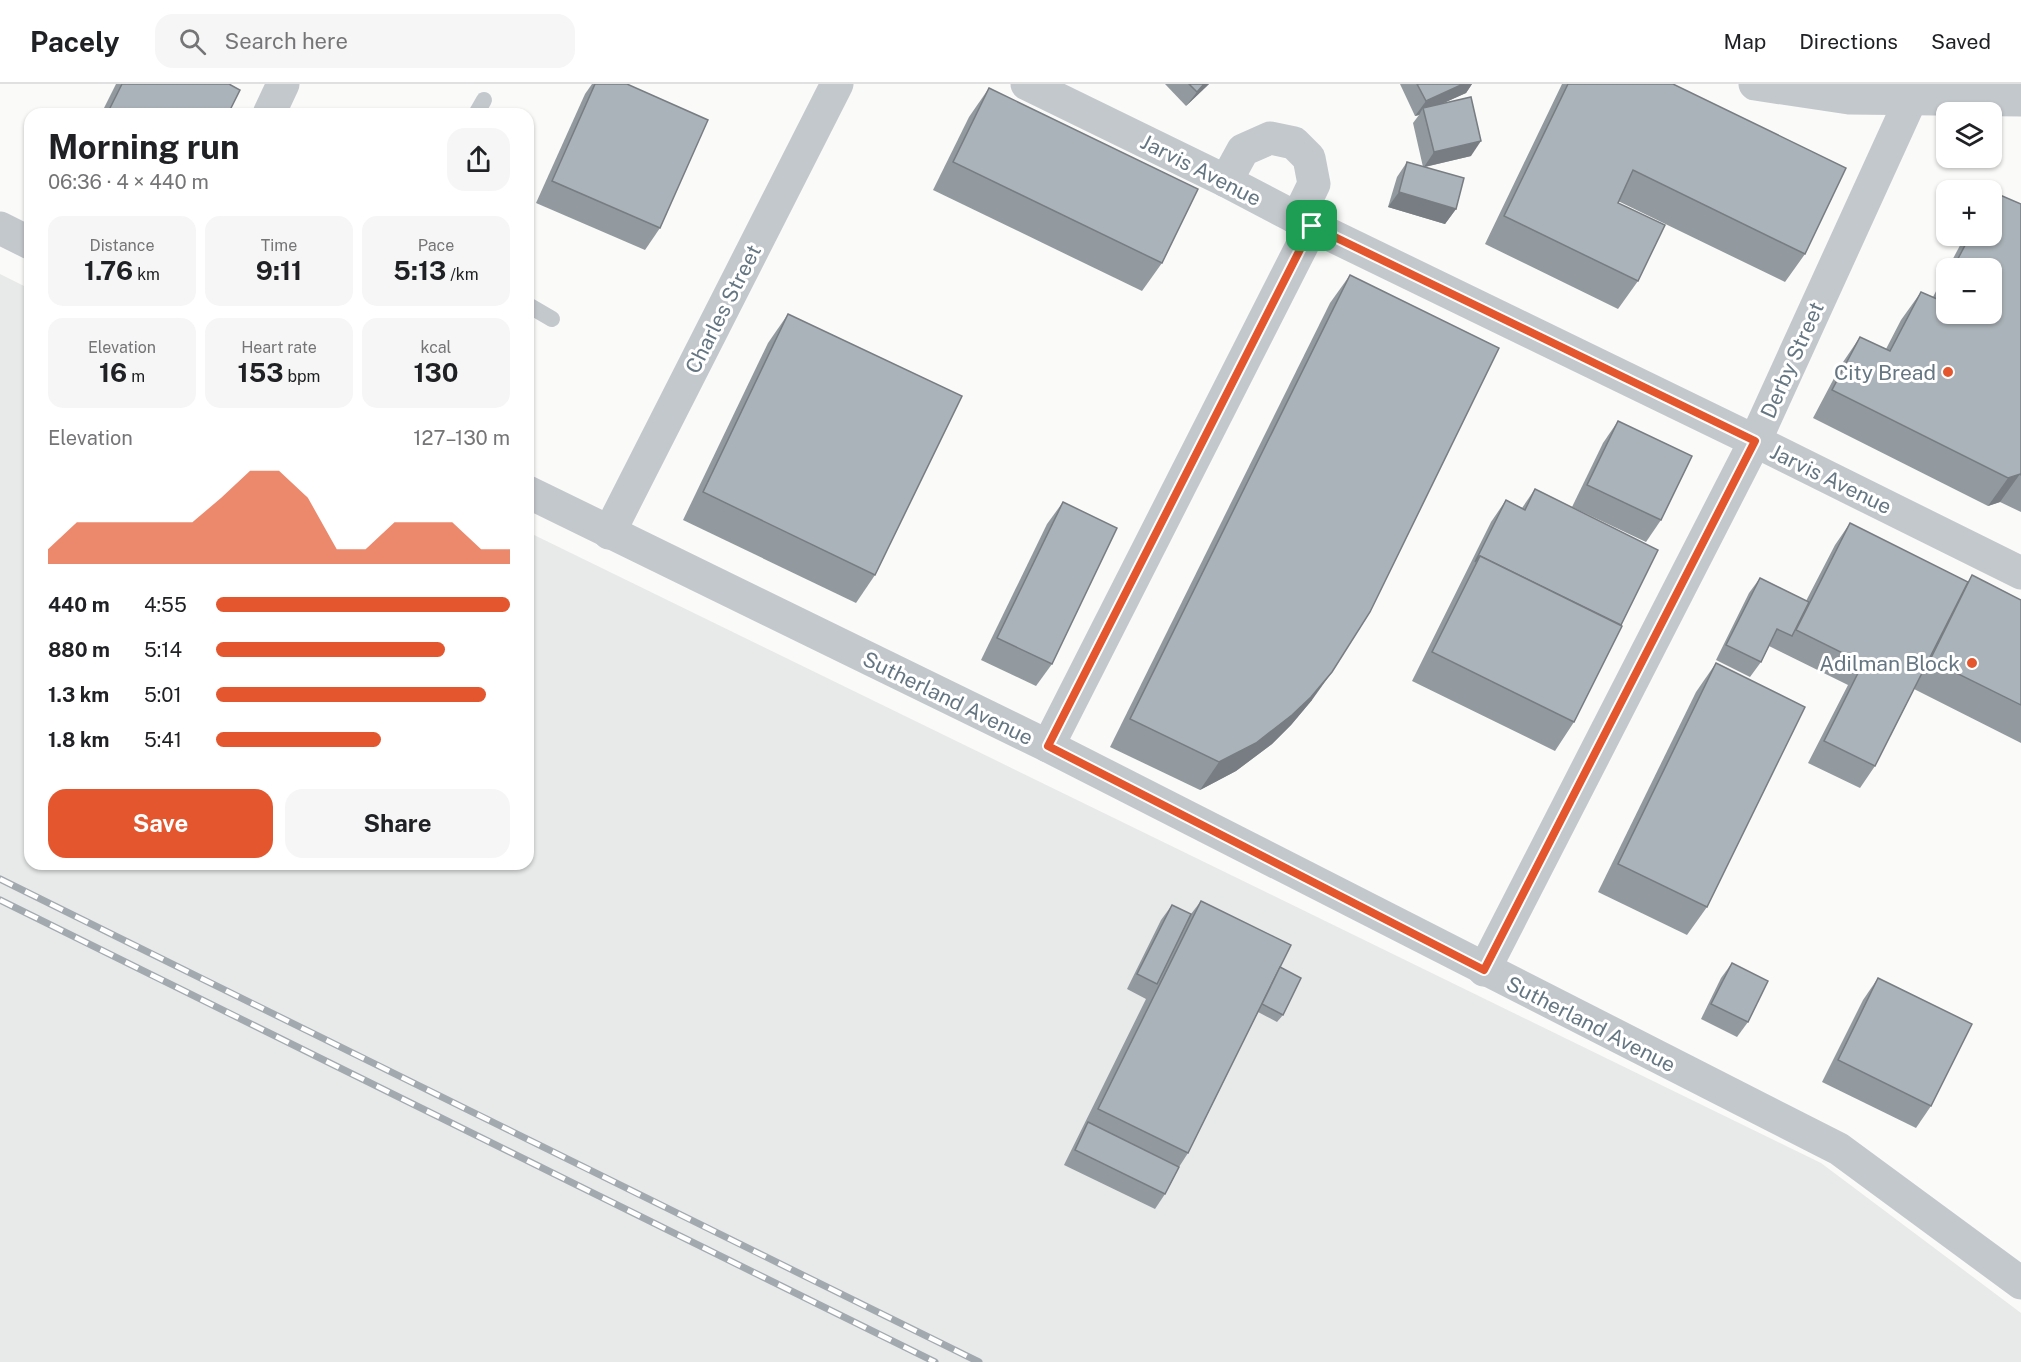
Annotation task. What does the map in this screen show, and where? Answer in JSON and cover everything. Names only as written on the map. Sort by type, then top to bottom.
[{"type":"street","points":[[272,108],[284,84]]},
{"type":"street","name":"Charles Street","points":[[609,533],[837,84]]},
{"type":"street","name":"Jarvis Avenue","points":[[1027,84],[1226,181],[1305,223],[2021,573]]},
{"type":"street","points":[[1755,84],[1849,98],[2021,100]]},
{"type":"street","name":"Derby Street","points":[[1484,970],[1755,441],[1911,99]]},
{"type":"street","points":[[1048,746],[1305,223],[1314,184],[1309,158],[1294,143],[1270,138],[1243,150],[1226,181]]},
{"type":"street","points":[[0,228],[24,240]]},
{"type":"street","name":"Sutherland Avenue","points":[[534,495],[1048,746],[1839,1149],[2021,1283]]},
{"type":"lane","points":[[534,308],[552,319]]},
{"type":"shaded area","points":[[0,274],[24,286],[24,870],[534,870],[534,535],[1821,1163],[2021,1313],[2021,1362],[0,1362]]},
{"type":"building","points":[[122,84],[229,84],[240,90],[231,108],[110,108]]},
{"type":"building","points":[[595,84],[627,84],[708,120],[660,228],[552,181]]},
{"type":"building","points":[[1189,84],[1204,84],[1197,92]]},
{"type":"building","points":[[1417,84],[1463,84],[1426,101]]},
{"type":"building","points":[[1568,84],[1673,84],[1846,168],[1805,254],[1633,170],[1618,203],[1665,225],[1638,281],[1504,216]]},
{"type":"building","points":[[989,88],[1198,189],[1162,263],[953,162]]},
{"type":"building","points":[[1471,97],[1481,141],[1434,152],[1423,108]]},
{"type":"building","points":[[1407,162],[1464,178],[1456,209],[1399,192]]},
{"type":"building","name":"City Bread","points":[[2002,196],[2021,204],[2021,475],[2008,478],[1832,390],[1860,337],[1890,351],[1921,292],[1936,299],[1936,324],[2002,324],[2002,258],[1958,258],[1965,246],[2002,246]]},
{"type":"building","points":[[1350,275],[1499,348],[1370,612],[1332,672],[1292,715],[1256,743],[1219,762],[1130,719]]},
{"type":"building","points":[[788,314],[962,396],[875,575],[703,492]]},
{"type":"building","points":[[1618,421],[1692,456],[1661,520],[1587,485]]},
{"type":"building","points":[[1535,489],[1658,550],[1621,625],[1480,556],[1475,562],[1506,500],[1525,510]]},
{"type":"building","points":[[1063,502],[1117,528],[1052,664],[997,638]]},
{"type":"building","points":[[1850,523],[1968,582],[1875,766],[1824,741],[1863,663],[1796,630]]},
{"type":"building","points":[[1480,556],[1622,626],[1574,722],[1432,652]]},
{"type":"building","points":[[1972,575],[2021,600],[2021,705],[1930,660]]},
{"type":"building","points":[[1760,578],[1809,602],[1792,636],[1777,629],[1761,662],[1726,645]]},
{"type":"building","points":[[1716,663],[1805,707],[1707,907],[1618,864]]},
{"type":"building","points":[[1201,901],[1291,945],[1188,1153],[1098,1109]]},
{"type":"building","points":[[1172,905],[1191,914],[1157,984],[1137,974]]},
{"type":"building","points":[[1732,963],[1768,981],[1748,1022],[1711,1004]]},
{"type":"building","points":[[1280,967],[1301,978],[1283,1015],[1262,1004]]},
{"type":"building","points":[[1878,978],[1972,1024],[1931,1106],[1838,1060]]},
{"type":"building","points":[[1088,1122],[1179,1167],[1165,1194],[1075,1150]]},
{"type":"railway","points":[[0,879],[979,1362]]},
{"type":"railway","points":[[0,900],[935,1362]]},
{"type":"place","name":"City Bread","points":[[1948,372]]},
{"type":"place","name":"Adilman Block","points":[[1972,663]]},
{"type":"route","points":[[1312,226],[1755,441],[1484,970],[1048,746],[1312,226]]}]
